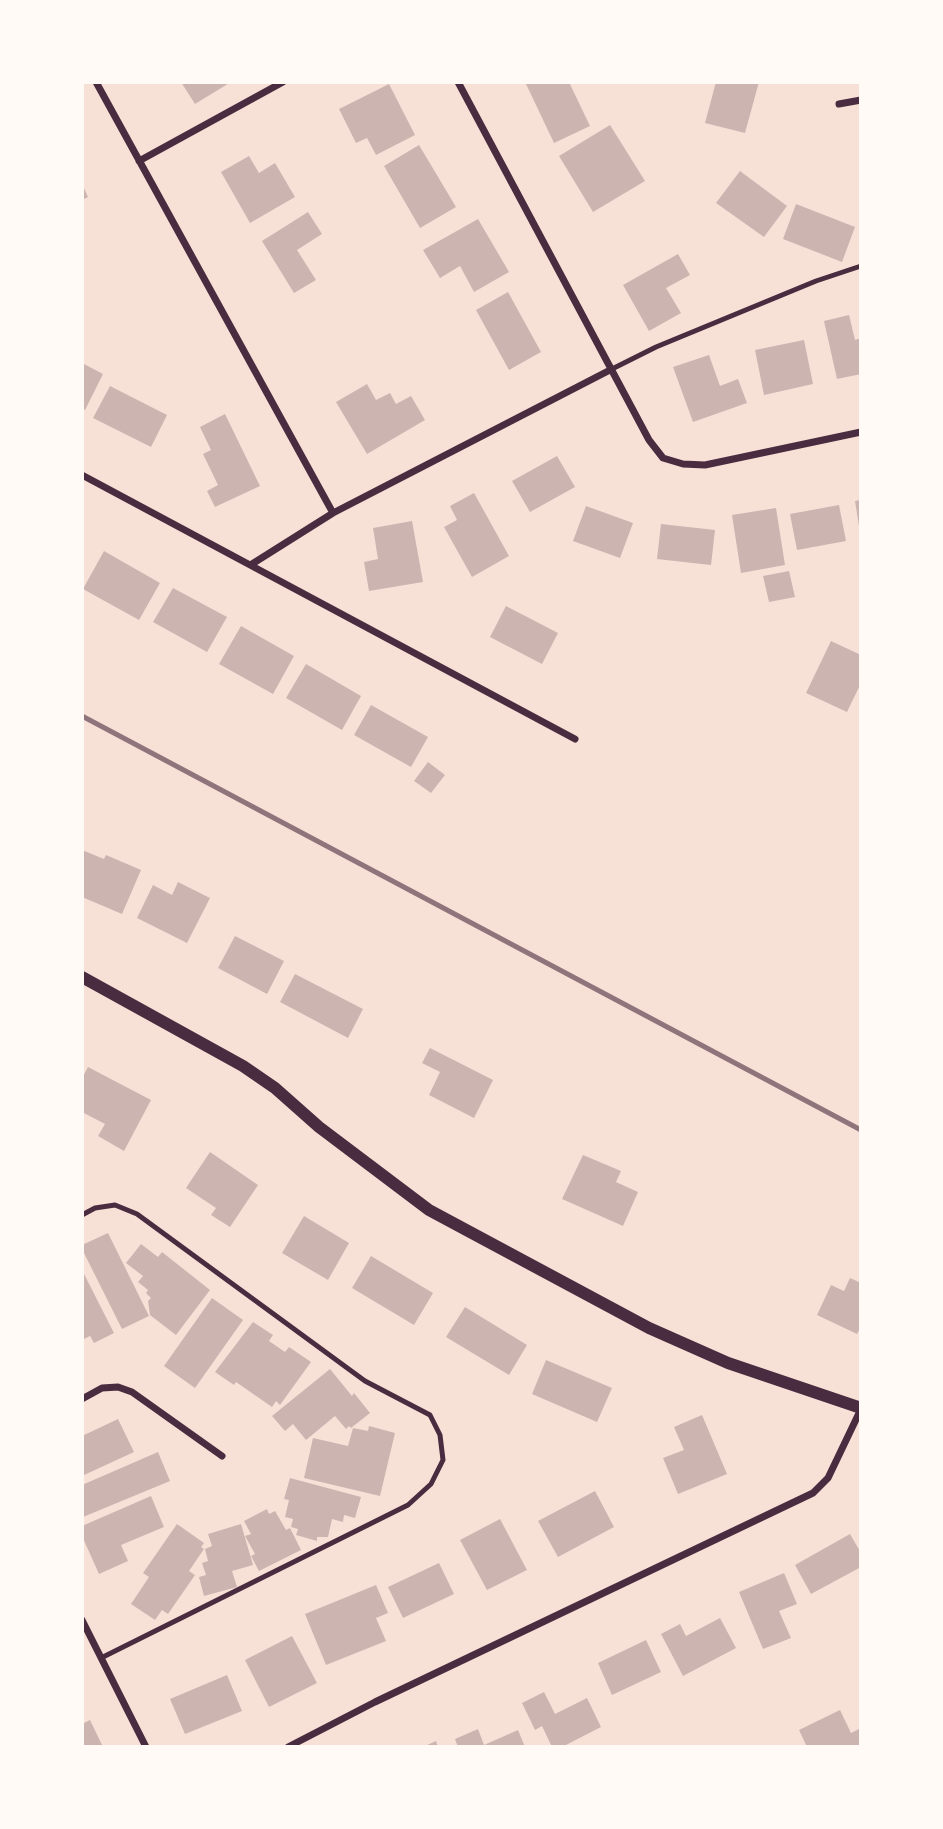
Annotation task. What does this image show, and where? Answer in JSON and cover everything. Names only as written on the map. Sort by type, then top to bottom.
[{"type":"street","points":[[96,82],[333,513]]},
{"type":"street","points":[[139,161],[283,82]]},
{"type":"street","points":[[458,82],[649,440],[663,458],[683,464],[705,465],[861,432]]},
{"type":"street","points":[[839,104],[861,100]]},
{"type":"street","points":[[252,564],[333,513],[612,369]]},
{"type":"street","points":[[82,475],[575,739]]},
{"type":"street","points":[[82,977],[243,1066],[275,1088],[319,1127],[429,1210],[649,1328],[728,1363],[861,1409],[828,1478],[813,1493],[388,1696],[288,1747]]},
{"type":"street","points":[[82,1399],[102,1388],[118,1387],[132,1392],[222,1456]]},
{"type":"street","points":[[82,1620],[146,1747]]},
{"type":"lane","points":[[612,369],[680,337],[816,281],[861,266]]},
{"type":"lane","points":[[82,1215],[96,1208],[115,1205],[137,1214],[365,1381],[430,1415],[440,1435],[443,1460],[431,1484],[408,1504],[101,1658]]},
{"type":"building","points":[[181,82],[231,82],[195,104]]},
{"type":"building","points":[[569,82],[590,126],[554,143],[526,84]]},
{"type":"building","points":[[716,82],[759,82],[745,133],[705,123]]},
{"type":"building","points":[[389,84],[415,135],[376,155],[367,138],[356,143],[339,109]]},
{"type":"building","points":[[610,125],[645,181],[593,212],[559,156]]},
{"type":"building","points":[[419,145],[456,207],[420,228],[384,166]]},
{"type":"building","points":[[249,156],[259,173],[275,163],[295,197],[250,223],[221,172]]},
{"type":"building","points":[[740,171],[787,206],[764,237],[716,203]]},
{"type":"building","points":[[82,184],[88,197],[82,200]]},
{"type":"building","points":[[796,204],[855,227],[842,262],[783,239]]},
{"type":"building","points":[[308,212],[322,234],[297,250],[316,280],[294,293],[262,241]]},
{"type":"building","points":[[478,219],[509,272],[474,292],[460,266],[440,278],[423,250]]},
{"type":"building","points":[[678,254],[690,275],[666,288],[681,313],[649,331],[623,285]]},
{"type":"building","points":[[508,292],[541,352],[509,370],[476,310]]},
{"type":"building","points":[[849,315],[855,340],[861,338],[861,374],[837,379],[824,321]]},
{"type":"building","points":[[804,340],[813,384],[764,395],[755,350]]},
{"type":"building","points":[[709,355],[720,386],[738,379],[747,403],[693,422],[673,367]]},
{"type":"building","points":[[82,363],[103,374],[85,410],[82,408]]},
{"type":"building","points":[[367,384],[376,400],[390,393],[396,404],[411,396],[425,420],[367,454],[336,402]]},
{"type":"building","points":[[110,386],[167,415],[151,447],[93,418]]},
{"type":"building","points":[[225,414],[260,486],[215,507],[207,491],[218,485],[203,454],[211,450],[200,427]]},
{"type":"building","points":[[557,456],[575,487],[530,512],[512,481]]},
{"type":"building","points":[[474,493],[509,556],[472,577],[444,527],[457,520],[450,506]]},
{"type":"building","points":[[861,500],[861,526],[859,526],[855,501]]},
{"type":"building","points":[[839,505],[846,541],[797,550],[790,514]]},
{"type":"building","points":[[586,506],[633,523],[620,558],[573,541]]},
{"type":"building","points":[[776,508],[785,565],[741,573],[732,515]]},
{"type":"building","points":[[412,521],[423,582],[369,591],[364,562],[378,559],[373,528]]},
{"type":"building","points":[[661,524],[715,530],[711,565],[657,559]]},
{"type":"building","points":[[104,551],[160,583],[139,620],[83,589]]},
{"type":"building","points":[[789,571],[795,597],[769,602],[763,576]]},
{"type":"building","points":[[173,588],[227,617],[207,652],[153,622]]},
{"type":"building","points":[[506,606],[558,633],[542,664],[490,637]]},
{"type":"building","points":[[241,626],[294,656],[273,694],[219,664]]},
{"type":"building","points":[[831,641],[861,655],[861,683],[847,712],[806,693]]},
{"type":"building","points":[[306,664],[361,696],[342,730],[286,698]]},
{"type":"building","points":[[371,705],[428,737],[411,767],[354,735]]},
{"type":"building","points":[[428,762],[445,775],[431,793],[414,781]]},
{"type":"building","points":[[82,850],[104,859],[106,855],[141,870],[122,914],[82,897]]},
{"type":"building","points":[[178,882],[210,898],[187,943],[137,918],[153,885],[172,895]]},
{"type":"building","points":[[235,936],[284,961],[267,994],[218,968]]},
{"type":"building","points":[[295,974],[363,1009],[348,1038],[280,1002]]},
{"type":"building","points":[[430,1048],[493,1080],[474,1118],[429,1095],[440,1072],[422,1063]]},
{"type":"building","points":[[88,1067],[151,1100],[124,1151],[98,1136],[105,1124],[82,1112],[82,1078]]},
{"type":"building","points":[[210,1152],[258,1185],[230,1227],[211,1215],[216,1208],[186,1188]]},
{"type":"building","points":[[583,1155],[621,1171],[616,1182],[638,1192],[623,1226],[562,1199]]},
{"type":"building","points":[[304,1216],[349,1243],[328,1280],[282,1253]]},
{"type":"building","points":[[108,1233],[149,1316],[122,1329],[82,1249],[82,1245]]},
{"type":"building","points":[[141,1244],[158,1257],[162,1252],[210,1290],[176,1335],[150,1315],[148,1301],[151,1298],[146,1293],[148,1290],[138,1282],[143,1276],[126,1263]]},
{"type":"building","points":[[371,1256],[433,1293],[414,1325],[352,1288]]},
{"type":"building","points":[[82,1270],[114,1333],[94,1343],[90,1336],[82,1340]]},
{"type":"building","points":[[850,1278],[861,1283],[861,1327],[857,1334],[817,1315],[831,1285],[844,1291]]},
{"type":"building","points":[[212,1298],[243,1320],[195,1388],[164,1366]]},
{"type":"building","points":[[465,1307],[527,1345],[509,1375],[446,1337]]},
{"type":"building","points":[[253,1322],[273,1335],[269,1341],[285,1352],[289,1347],[311,1362],[280,1405],[276,1401],[272,1407],[236,1382],[234,1385],[215,1372]]},
{"type":"building","points":[[546,1360],[612,1388],[597,1422],[532,1394]]},
{"type":"building","points":[[330,1369],[370,1413],[346,1429],[335,1416],[306,1440],[293,1424],[285,1431],[272,1416]]},
{"type":"building","points":[[702,1415],[727,1474],[678,1494],[663,1458],[684,1450],[674,1427]]},
{"type":"building","points":[[118,1419],[134,1452],[82,1476],[82,1436]]},
{"type":"building","points":[[369,1426],[395,1433],[380,1496],[304,1478],[313,1438],[348,1446],[353,1428],[368,1431]]},
{"type":"building","points":[[158,1452],[170,1481],[83,1517],[82,1485]]},
{"type":"building","points":[[290,1478],[361,1497],[355,1518],[344,1515],[343,1522],[332,1519],[328,1537],[317,1537],[317,1541],[296,1535],[298,1529],[291,1527],[293,1519],[285,1517],[289,1500],[284,1499]]},
{"type":"building","points":[[595,1491],[614,1527],[558,1557],[538,1521]]},
{"type":"building","points":[[151,1496],[164,1527],[121,1545],[128,1561],[99,1574],[82,1536],[82,1526]]},
{"type":"building","points":[[267,1509],[269,1514],[275,1511],[286,1530],[290,1528],[301,1550],[259,1571],[251,1556],[255,1554],[245,1536],[251,1534],[244,1521]]},
{"type":"building","points":[[500,1519],[527,1570],[487,1590],[460,1540]]},
{"type":"building","points":[[177,1524],[204,1543],[201,1547],[204,1549],[189,1571],[195,1575],[168,1614],[162,1610],[155,1620],[131,1604],[149,1577],[143,1573]]},
{"type":"building","points":[[241,1524],[253,1565],[232,1571],[237,1587],[204,1596],[199,1577],[206,1575],[202,1563],[208,1561],[205,1549],[212,1546],[208,1534]]},
{"type":"building","points":[[850,1534],[861,1553],[861,1567],[811,1594],[795,1565]]},
{"type":"building","points":[[439,1563],[454,1594],[403,1618],[388,1587]]},
{"type":"building","points":[[784,1573],[797,1604],[779,1611],[791,1638],[763,1649],[739,1592]]},
{"type":"building","points":[[376,1585],[388,1613],[376,1618],[386,1641],[326,1665],[305,1614]]},
{"type":"building","points":[[720,1618],[736,1648],[683,1676],[661,1634],[680,1624],[686,1636]]},
{"type":"building","points":[[292,1636],[317,1683],[269,1707],[245,1660]]},
{"type":"building","points":[[646,1640],[661,1672],[612,1695],[598,1663]]},
{"type":"building","points":[[227,1675],[242,1711],[185,1734],[170,1699]]},
{"type":"building","points":[[544,1692],[555,1714],[587,1698],[601,1727],[562,1747],[552,1747],[542,1726],[535,1730],[522,1703]]},
{"type":"building","points":[[840,1710],[851,1733],[859,1729],[861,1747],[807,1747],[799,1730]]},
{"type":"building","points":[[90,1720],[103,1747],[82,1747],[82,1724]]},
{"type":"building","points":[[478,1729],[484,1745],[518,1730],[525,1747],[458,1747],[455,1739]]},
{"type":"building","points":[[436,1741],[438,1747],[423,1747]]},
{"type":"railway","points":[[82,716],[861,1130]]}]
